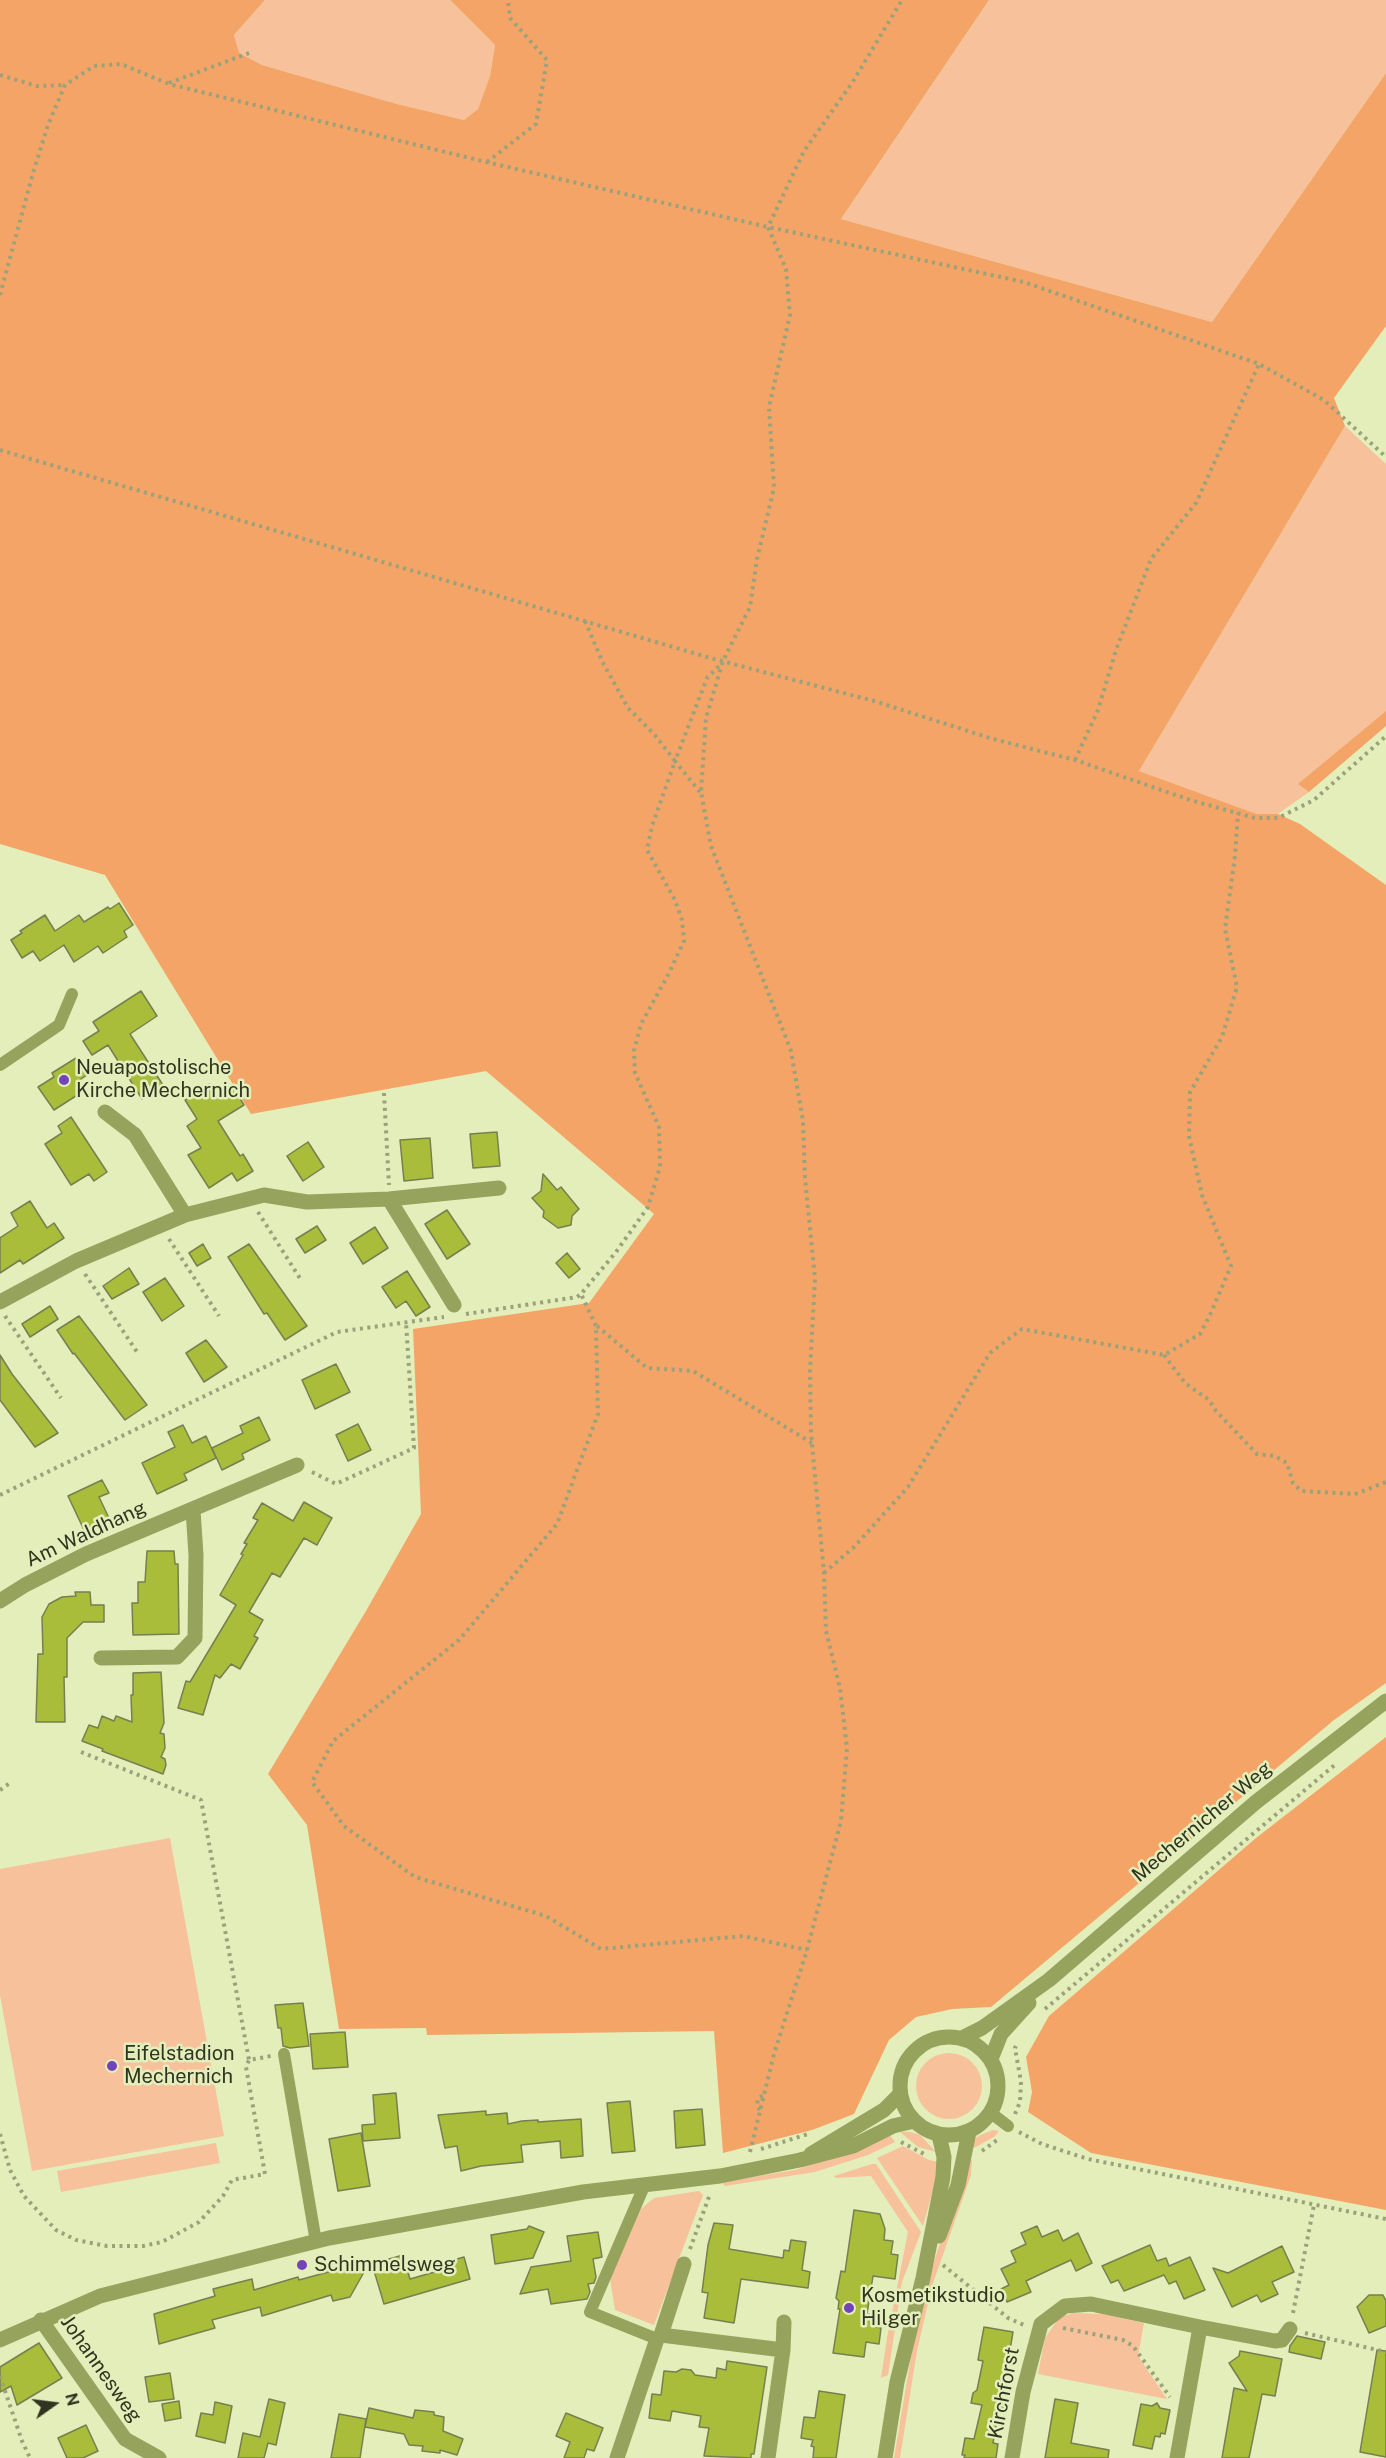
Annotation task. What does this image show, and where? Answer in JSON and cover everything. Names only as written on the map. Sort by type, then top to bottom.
[{"type":"street","points":[[105,1112],[135,1135],[185,1215]]},
{"type":"street","points":[[0,1302],[76,1261],[185,1215],[250,1198],[264,1195],[307,1202],[389,1199],[499,1188]]},
{"type":"street","points":[[389,1199],[454,1312]]},
{"type":"street","name":"Am Waldhang","points":[[0,1601],[25,1585],[86,1554],[297,1465]]},
{"type":"street","points":[[101,1658],[177,1657],[195,1638],[196,1555],[193,1510]]},
{"type":"street","name":"Mechernicher Weg","points":[[962,2038],[982,2028],[1049,1980],[1256,1803],[1386,1701]]},
{"type":"street","name":"Mechernicher Weg","points":[[991,2059],[1001,2034],[1049,1980]]},
{"type":"street","points":[[945,2036],[962,2038],[978,2046],[991,2059],[998,2077],[998,2096],[991,2113],[969,2132],[954,2136],[939,2135],[926,2130],[914,2121],[905,2109],[900,2094],[900,2078],[905,2062],[916,2049],[929,2040],[945,2036]]},
{"type":"street","points":[[800,2160],[884,2110],[900,2094]]},
{"type":"street","points":[[0,2338],[100,2296],[316,2242],[571,2194],[720,2176],[800,2160],[853,2146],[893,2126],[914,2121]]},
{"type":"street","points":[[923,2278],[958,2186],[969,2132]]},
{"type":"street","points":[[885,2458],[897,2382],[923,2278],[943,2177],[944,2157],[939,2135]]},
{"type":"street","points":[[617,2458],[684,2264]]},
{"type":"street","points":[[1040,2327],[1065,2306],[1091,2304],[1275,2341],[1282,2340],[1290,2329]]},
{"type":"street","name":"Johannesweg","points":[[41,2320],[125,2439],[159,2458]]},
{"type":"street","points":[[768,2458],[783,2350],[784,2322]]},
{"type":"street","name":"Kirchforst","points":[[1012,2458],[1023,2392],[1040,2327]]},
{"type":"street","points":[[1177,2458],[1200,2327]]},
{"type":"street","points":[[659,2337],[783,2350]]},
{"type":"lane","points":[[0,1065],[59,1025],[72,994]]},
{"type":"lane","points":[[281,2055],[316,2242]]},
{"type":"lane","points":[[991,2113],[1005,2131]]},
{"type":"lane","points":[[645,2184],[590,2313],[659,2337]]},
{"type":"path","points":[[486,162],[536,124],[547,60],[510,18],[508,0]]},
{"type":"path","points":[[750,2152],[774,2054],[807,1950],[841,1821],[847,1748],[840,1688],[826,1631],[824,1573],[812,1443],[810,1371],[815,1279],[805,1178],[803,1121],[791,1051],[711,846],[701,792],[706,718],[723,661],[750,607],[757,559],[774,488],[769,407],[790,315],[786,269],[768,228],[804,151],[852,83],[902,0]]},
{"type":"path","points":[[169,84],[249,52]]},
{"type":"path","points":[[0,295],[48,125],[66,85],[94,66],[121,64],[169,84],[486,162],[768,228],[1024,282],[1259,364],[1324,400],[1386,457]]},
{"type":"path","points":[[0,75],[37,86],[66,85]]},
{"type":"path","points":[[1075,760],[1098,710],[1116,650],[1151,559],[1196,503],[1259,364]]},
{"type":"path","points":[[0,450],[723,661],[874,701],[993,739],[1075,760],[1190,800],[1256,818],[1278,818],[1314,800],[1386,736]]},
{"type":"path","points":[[585,621],[603,663],[628,708],[654,734],[701,792]]},
{"type":"path","points":[[0,1495],[337,1332],[454,1312],[577,1298],[581,1294],[616,1252],[648,1207],[660,1167],[659,1127],[635,1073],[634,1051],[640,1024],[684,941],[682,920],[675,900],[647,850],[652,826],[707,678],[723,661]]},
{"type":"path","points":[[824,1573],[854,1546],[908,1487],[990,1353],[1022,1329],[1164,1355],[1200,1334],[1232,1266],[1202,1195],[1189,1136],[1190,1092],[1222,1037],[1237,987],[1225,928],[1235,856],[1238,813]]},
{"type":"path","points":[[384,1093],[389,1199]]},
{"type":"path","points":[[250,1198],[301,1280]]},
{"type":"path","points":[[160,1226],[219,1316]]},
{"type":"path","points":[[76,1261],[139,1355]]},
{"type":"path","points":[[581,1294],[596,1326],[598,1414],[557,1524],[459,1640],[333,1741],[312,1782],[344,1826],[415,1877],[546,1916],[601,1949],[744,1936],[807,1950]]},
{"type":"path","points":[[0,1308],[60,1398]]},
{"type":"path","points":[[297,1465],[336,1484],[414,1448],[406,1322]]},
{"type":"path","points":[[596,1326],[648,1368],[693,1371],[812,1443]]},
{"type":"path","points":[[1164,1355],[1185,1383],[1209,1400],[1216,1411],[1257,1454],[1275,1455],[1287,1463],[1293,1483],[1301,1491],[1355,1494],[1386,1482]]},
{"type":"path","points":[[0,2134],[10,2170],[24,2196],[56,2230],[76,2240],[107,2246],[143,2246],[162,2242],[199,2222],[223,2196],[232,2180],[265,2174],[246,2067],[249,2060],[201,1800],[81,1752]]},
{"type":"path","points":[[1043,2010],[1340,1761]]},
{"type":"path","points":[[0,1790],[10,1783]]},
{"type":"path","points":[[1015,2115],[1020,2102],[1021,2082],[1015,2048],[1022,2038]]},
{"type":"path","points":[[249,2060],[281,2055]]},
{"type":"path","points":[[981,2151],[996,2142],[1005,2131],[1088,2159],[1386,2219]]},
{"type":"path","points":[[902,2142],[930,2156]]},
{"type":"path","points":[[684,2264],[713,2188]]},
{"type":"path","points":[[1314,2205],[1290,2329],[1386,2352]]},
{"type":"path","points":[[943,2265],[1008,2318],[1040,2327],[1123,2340],[1133,2346],[1184,2417]]},
{"type":"path","points":[[74,2328],[76,2329],[75,2336]]},
{"type":"path","points":[[0,2376],[30,2458]]},
{"type":"shaded area","points":[[0,0],[265,0],[234,35],[239,53],[262,65],[397,104],[464,120],[478,109],[490,76],[495,45],[450,0],[989,0],[841,219],[1212,322],[1386,73],[1386,326],[1334,398],[1345,426],[1139,771],[1257,814],[1278,814],[1300,824],[1386,885],[1386,1683],[1334,1720],[991,2007],[952,2009],[916,2017],[889,2040],[854,2114],[812,2130],[723,2153],[714,2031],[427,2035],[426,2028],[339,2029],[307,1825],[268,1774],[421,1514],[413,1329],[589,1303],[654,1214],[486,1071],[251,1114],[105,875],[0,844]]},
{"type":"shaded area","points":[[265,0],[450,0],[495,45],[490,76],[478,109],[464,120],[397,104],[262,65],[238,53],[234,35]]},
{"type":"shaded area","points":[[989,0],[1386,0],[1386,73],[1212,322],[841,219]]},
{"type":"shaded area","points":[[1345,426],[1386,464],[1386,711],[1299,784],[1309,792],[1278,814],[1257,814],[1139,771]]},
{"type":"shaded area","points":[[1386,711],[1386,726],[1309,792],[1298,784]]},
{"type":"shaded area","points":[[1386,1737],[1386,2210],[1091,2153],[1028,2112],[1032,2092],[1026,2057],[1049,2016],[1256,1838]]},
{"type":"shaded area","name":"Eifelstadion Mechernich","points":[[170,1838],[224,2136],[32,2171],[0,1995],[0,1869]]},
{"type":"shaded area","points":[[943,2053],[955,2053],[967,2058],[977,2068],[982,2086],[980,2099],[967,2114],[955,2119],[943,2119],[931,2114],[921,2104],[916,2092],[916,2080],[921,2068],[931,2058]]},
{"type":"shaded area","points":[[993,2130],[999,2131],[994,2137],[968,2151],[971,2143],[978,2136]]},
{"type":"shaded area","points":[[900,2132],[920,2135],[936,2152],[918,2147]]},
{"type":"shaded area","points":[[890,2135],[895,2142],[868,2155],[815,2172],[725,2186],[721,2182],[795,2170],[850,2152]]},
{"type":"shaded area","points":[[216,2143],[220,2163],[61,2192],[57,2171]]},
{"type":"shaded area","points":[[903,2146],[929,2160],[938,2162],[938,2172],[923,2226],[877,2158]]},
{"type":"shaded area","points":[[970,2159],[972,2160],[971,2175],[932,2286],[917,2351],[900,2458],[894,2458],[912,2351],[927,2284],[939,2246],[957,2203]]},
{"type":"shaded area","points":[[876,2164],[921,2232],[902,2282],[888,2375],[881,2378],[908,2232],[871,2176],[836,2178],[834,2176]]},
{"type":"shaded area","points":[[699,2191],[703,2195],[654,2325],[615,2310],[610,2278],[641,2209],[654,2198]]},
{"type":"shaded area","points":[[1073,2313],[1103,2314],[1144,2323],[1138,2356],[1167,2399],[1038,2374],[1045,2338],[1059,2318]]},
{"type":"building","points":[[119,903],[133,925],[124,931],[127,937],[103,953],[98,946],[74,962],[64,945],[40,961],[33,951],[22,958],[11,940],[22,933],[20,931],[45,915],[55,931],[79,915],[84,922]]},
{"type":"building","points":[[141,991],[157,1016],[130,1034],[163,1085],[142,1099],[108,1045],[92,1055],[83,1041],[99,1031],[93,1022]]},
{"type":"building","name":"Neuapostolische Kirche Mechernich","points":[[76,1058],[87,1075],[78,1081],[79,1094],[54,1110],[38,1087],[54,1077],[52,1073]]},
{"type":"building","points":[[210,1084],[219,1099],[234,1089],[244,1105],[218,1121],[240,1156],[243,1154],[253,1171],[237,1181],[232,1173],[209,1188],[188,1155],[201,1148],[187,1126],[197,1119],[185,1100]]},
{"type":"building","points":[[71,1117],[107,1172],[94,1181],[89,1174],[71,1185],[45,1144],[62,1133],[58,1126]]},
{"type":"building","points":[[497,1132],[500,1166],[473,1168],[470,1134]]},
{"type":"building","points":[[430,1138],[433,1178],[404,1181],[400,1140]]},
{"type":"building","points":[[308,1142],[324,1167],[303,1181],[287,1156]]},
{"type":"building","points":[[543,1174],[557,1190],[561,1187],[579,1209],[572,1216],[571,1225],[558,1228],[543,1217],[544,1211],[532,1198],[541,1191]]},
{"type":"building","points":[[30,1201],[47,1228],[54,1223],[64,1238],[23,1264],[20,1260],[0,1273],[0,1238],[18,1226],[11,1213]]},
{"type":"building","points":[[447,1210],[470,1244],[447,1259],[425,1224]]},
{"type":"building","points":[[317,1226],[326,1240],[305,1253],[296,1239]]},
{"type":"building","points":[[375,1227],[388,1248],[363,1264],[350,1243]]},
{"type":"building","points":[[203,1244],[211,1258],[197,1266],[189,1253]]},
{"type":"building","points":[[249,1244],[307,1326],[285,1340],[267,1313],[264,1314],[228,1257]]},
{"type":"building","points":[[567,1253],[580,1269],[569,1278],[556,1263]]},
{"type":"building","points":[[129,1268],[139,1284],[112,1299],[103,1286]]},
{"type":"building","points":[[407,1271],[430,1307],[416,1316],[406,1301],[396,1308],[382,1287]]},
{"type":"building","points":[[165,1278],[184,1306],[162,1321],[143,1292]]},
{"type":"building","points":[[50,1306],[58,1319],[30,1337],[22,1324]]},
{"type":"building","points":[[79,1316],[147,1405],[125,1420],[57,1330]]},
{"type":"building","points":[[206,1340],[227,1367],[204,1382],[186,1353]]},
{"type":"building","points":[[0,1355],[58,1433],[35,1447],[0,1400]]},
{"type":"building","points":[[336,1364],[350,1392],[315,1409],[302,1380]]},
{"type":"building","points":[[259,1417],[270,1440],[242,1454],[244,1459],[222,1470],[212,1448],[243,1433],[240,1426]]},
{"type":"building","points":[[358,1424],[371,1450],[348,1461],[336,1435]]},
{"type":"building","points":[[183,1425],[192,1443],[206,1436],[216,1458],[184,1474],[187,1480],[157,1494],[142,1463],[175,1447],[168,1432]]},
{"type":"building","points":[[102,1480],[109,1493],[99,1497],[109,1518],[84,1530],[68,1496]]},
{"type":"building","points":[[304,1502],[332,1518],[317,1545],[304,1538],[280,1577],[272,1573],[249,1612],[263,1620],[254,1636],[258,1638],[240,1669],[231,1664],[220,1678],[215,1675],[203,1715],[178,1708],[186,1681],[190,1682],[236,1605],[220,1595],[243,1555],[241,1554],[247,1544],[244,1543],[258,1520],[253,1518],[262,1503],[293,1521]]},
{"type":"building","points":[[147,1551],[174,1551],[175,1564],[178,1564],[179,1634],[133,1635],[132,1603],[138,1603],[138,1582],[145,1582]]},
{"type":"building","points":[[75,1592],[90,1592],[91,1605],[104,1605],[104,1622],[83,1622],[67,1638],[67,1677],[64,1677],[65,1722],[36,1722],[38,1654],[43,1654],[42,1617],[49,1604],[62,1597],[76,1596]]},
{"type":"building","points":[[161,1672],[164,1723],[160,1733],[164,1734],[165,1748],[161,1757],[165,1759],[166,1765],[163,1774],[82,1741],[89,1725],[98,1728],[102,1716],[114,1721],[116,1716],[132,1722],[133,1673]]},
{"type":"building","points":[[303,2003],[309,2046],[290,2048],[283,2046],[275,2005]]},
{"type":"building","points":[[345,2032],[348,2067],[313,2069],[310,2034]]},
{"type":"building","points":[[396,2093],[400,2138],[363,2141],[362,2125],[375,2124],[373,2095]]},
{"type":"building","points":[[630,2101],[635,2151],[612,2153],[607,2103]]},
{"type":"building","points":[[702,2109],[705,2145],[676,2148],[674,2111]]},
{"type":"building","points":[[486,2111],[486,2115],[507,2113],[508,2124],[522,2121],[581,2119],[583,2156],[561,2158],[560,2141],[521,2145],[523,2162],[481,2166],[461,2171],[457,2146],[445,2148],[438,2115]]},
{"type":"building","points":[[361,2133],[370,2186],[338,2191],[329,2139]]},
{"type":"building","points":[[854,2210],[880,2214],[885,2229],[884,2240],[893,2241],[891,2254],[898,2255],[895,2279],[873,2276],[867,2314],[878,2315],[876,2327],[881,2328],[879,2344],[866,2342],[864,2357],[833,2353],[840,2309],[838,2309],[839,2301],[836,2298],[841,2271],[845,2272]]},
{"type":"building","points":[[714,2223],[733,2225],[729,2249],[783,2258],[784,2250],[789,2251],[791,2240],[806,2242],[802,2270],[810,2272],[808,2288],[741,2279],[734,2323],[704,2318],[708,2293],[702,2292],[708,2245]]},
{"type":"building","points":[[529,2226],[544,2232],[533,2258],[495,2264],[491,2235],[527,2229]]},
{"type":"building","points":[[1037,2226],[1042,2237],[1058,2230],[1063,2241],[1078,2233],[1092,2263],[1076,2271],[1071,2260],[1047,2271],[1026,2281],[1031,2292],[1007,2302],[1001,2289],[1009,2285],[1001,2269],[1016,2262],[1011,2251],[1026,2244],[1021,2233]]},
{"type":"building","points":[[598,2232],[602,2257],[593,2259],[596,2277],[594,2283],[588,2284],[590,2292],[587,2299],[551,2304],[548,2289],[520,2294],[531,2267],[571,2261],[567,2236]]},
{"type":"building","points":[[1150,2245],[1157,2261],[1166,2258],[1169,2266],[1190,2257],[1205,2290],[1184,2299],[1176,2281],[1169,2284],[1164,2275],[1124,2291],[1118,2280],[1111,2283],[1102,2266]]},
{"type":"building","points":[[1282,2246],[1294,2272],[1272,2282],[1278,2294],[1261,2302],[1257,2295],[1232,2307],[1213,2268],[1228,2273]]},
{"type":"building","points":[[403,2255],[410,2279],[438,2271],[436,2265],[464,2257],[470,2279],[384,2304],[372,2264]]},
{"type":"building","points":[[368,2265],[350,2297],[333,2301],[331,2295],[262,2316],[260,2307],[212,2320],[215,2328],[159,2344],[154,2314],[215,2296],[213,2289],[252,2279],[254,2290],[298,2277],[299,2280],[350,2266],[351,2270]]},
{"type":"building","points":[[1369,2295],[1383,2295],[1386,2301],[1386,2326],[1369,2333],[1357,2307]]},
{"type":"building","points":[[984,2327],[1013,2332],[1004,2385],[1008,2386],[1003,2409],[999,2409],[993,2443],[998,2444],[996,2458],[964,2458],[965,2455],[962,2455],[965,2438],[974,2439],[982,2405],[971,2403],[973,2393],[977,2390],[983,2361],[978,2360]]},
{"type":"building","points":[[1297,2336],[1325,2342],[1321,2359],[1289,2352]]},
{"type":"building","points":[[39,2343],[62,2378],[17,2405],[11,2386],[0,2392],[0,2367]]},
{"type":"building","points":[[1377,2350],[1386,2351],[1386,2457],[1360,2452]]},
{"type":"building","points":[[1240,2351],[1282,2359],[1275,2396],[1262,2394],[1249,2458],[1222,2458],[1234,2388],[1247,2391],[1229,2363],[1239,2356]]},
{"type":"building","points":[[727,2361],[767,2367],[754,2454],[751,2454],[751,2458],[704,2456],[709,2428],[699,2427],[701,2416],[672,2411],[670,2421],[649,2418],[652,2394],[661,2395],[664,2371],[691,2370],[695,2375],[716,2378],[717,2368],[726,2370]]},
{"type":"building","points":[[170,2373],[174,2399],[149,2402],[145,2377]]},
{"type":"building","points":[[819,2391],[845,2395],[836,2458],[813,2458],[814,2447],[811,2446],[813,2440],[801,2438],[804,2417],[815,2418]]},
{"type":"building","points":[[269,2399],[285,2403],[276,2445],[268,2443],[264,2458],[238,2458],[243,2433],[260,2437]]},
{"type":"building","points":[[1055,2399],[1078,2403],[1071,2443],[1109,2450],[1108,2458],[1045,2458]]},
{"type":"building","points":[[179,2401],[181,2418],[165,2421],[162,2404]]},
{"type":"building","points":[[215,2402],[232,2406],[225,2443],[196,2436],[201,2413],[213,2415]]},
{"type":"building","points":[[1157,2403],[1160,2408],[1170,2410],[1165,2434],[1161,2433],[1160,2437],[1155,2436],[1152,2449],[1133,2445],[1141,2404],[1152,2406]]},
{"type":"building","points":[[369,2408],[413,2418],[415,2410],[434,2412],[434,2415],[444,2417],[443,2431],[463,2439],[457,2455],[440,2450],[440,2453],[422,2451],[423,2446],[409,2445],[404,2434],[365,2427]]},
{"type":"building","points":[[566,2413],[603,2428],[594,2451],[587,2449],[584,2458],[564,2458],[570,2442],[556,2436]]},
{"type":"building","points":[[339,2414],[366,2419],[360,2458],[331,2458]]},
{"type":"building","points":[[86,2425],[98,2451],[83,2458],[67,2458],[58,2438]]},
{"type":"place","name":"Neuapostolische Kirche Mechernich","points":[[64,1080]]},
{"type":"place","name":"Eifelstadion Mechernich","points":[[112,2066]]},
{"type":"place","name":"Schimmelsweg","points":[[302,2265]]},
{"type":"place","name":"Kosmetikstudio Hilger","points":[[849,2308]]}]
